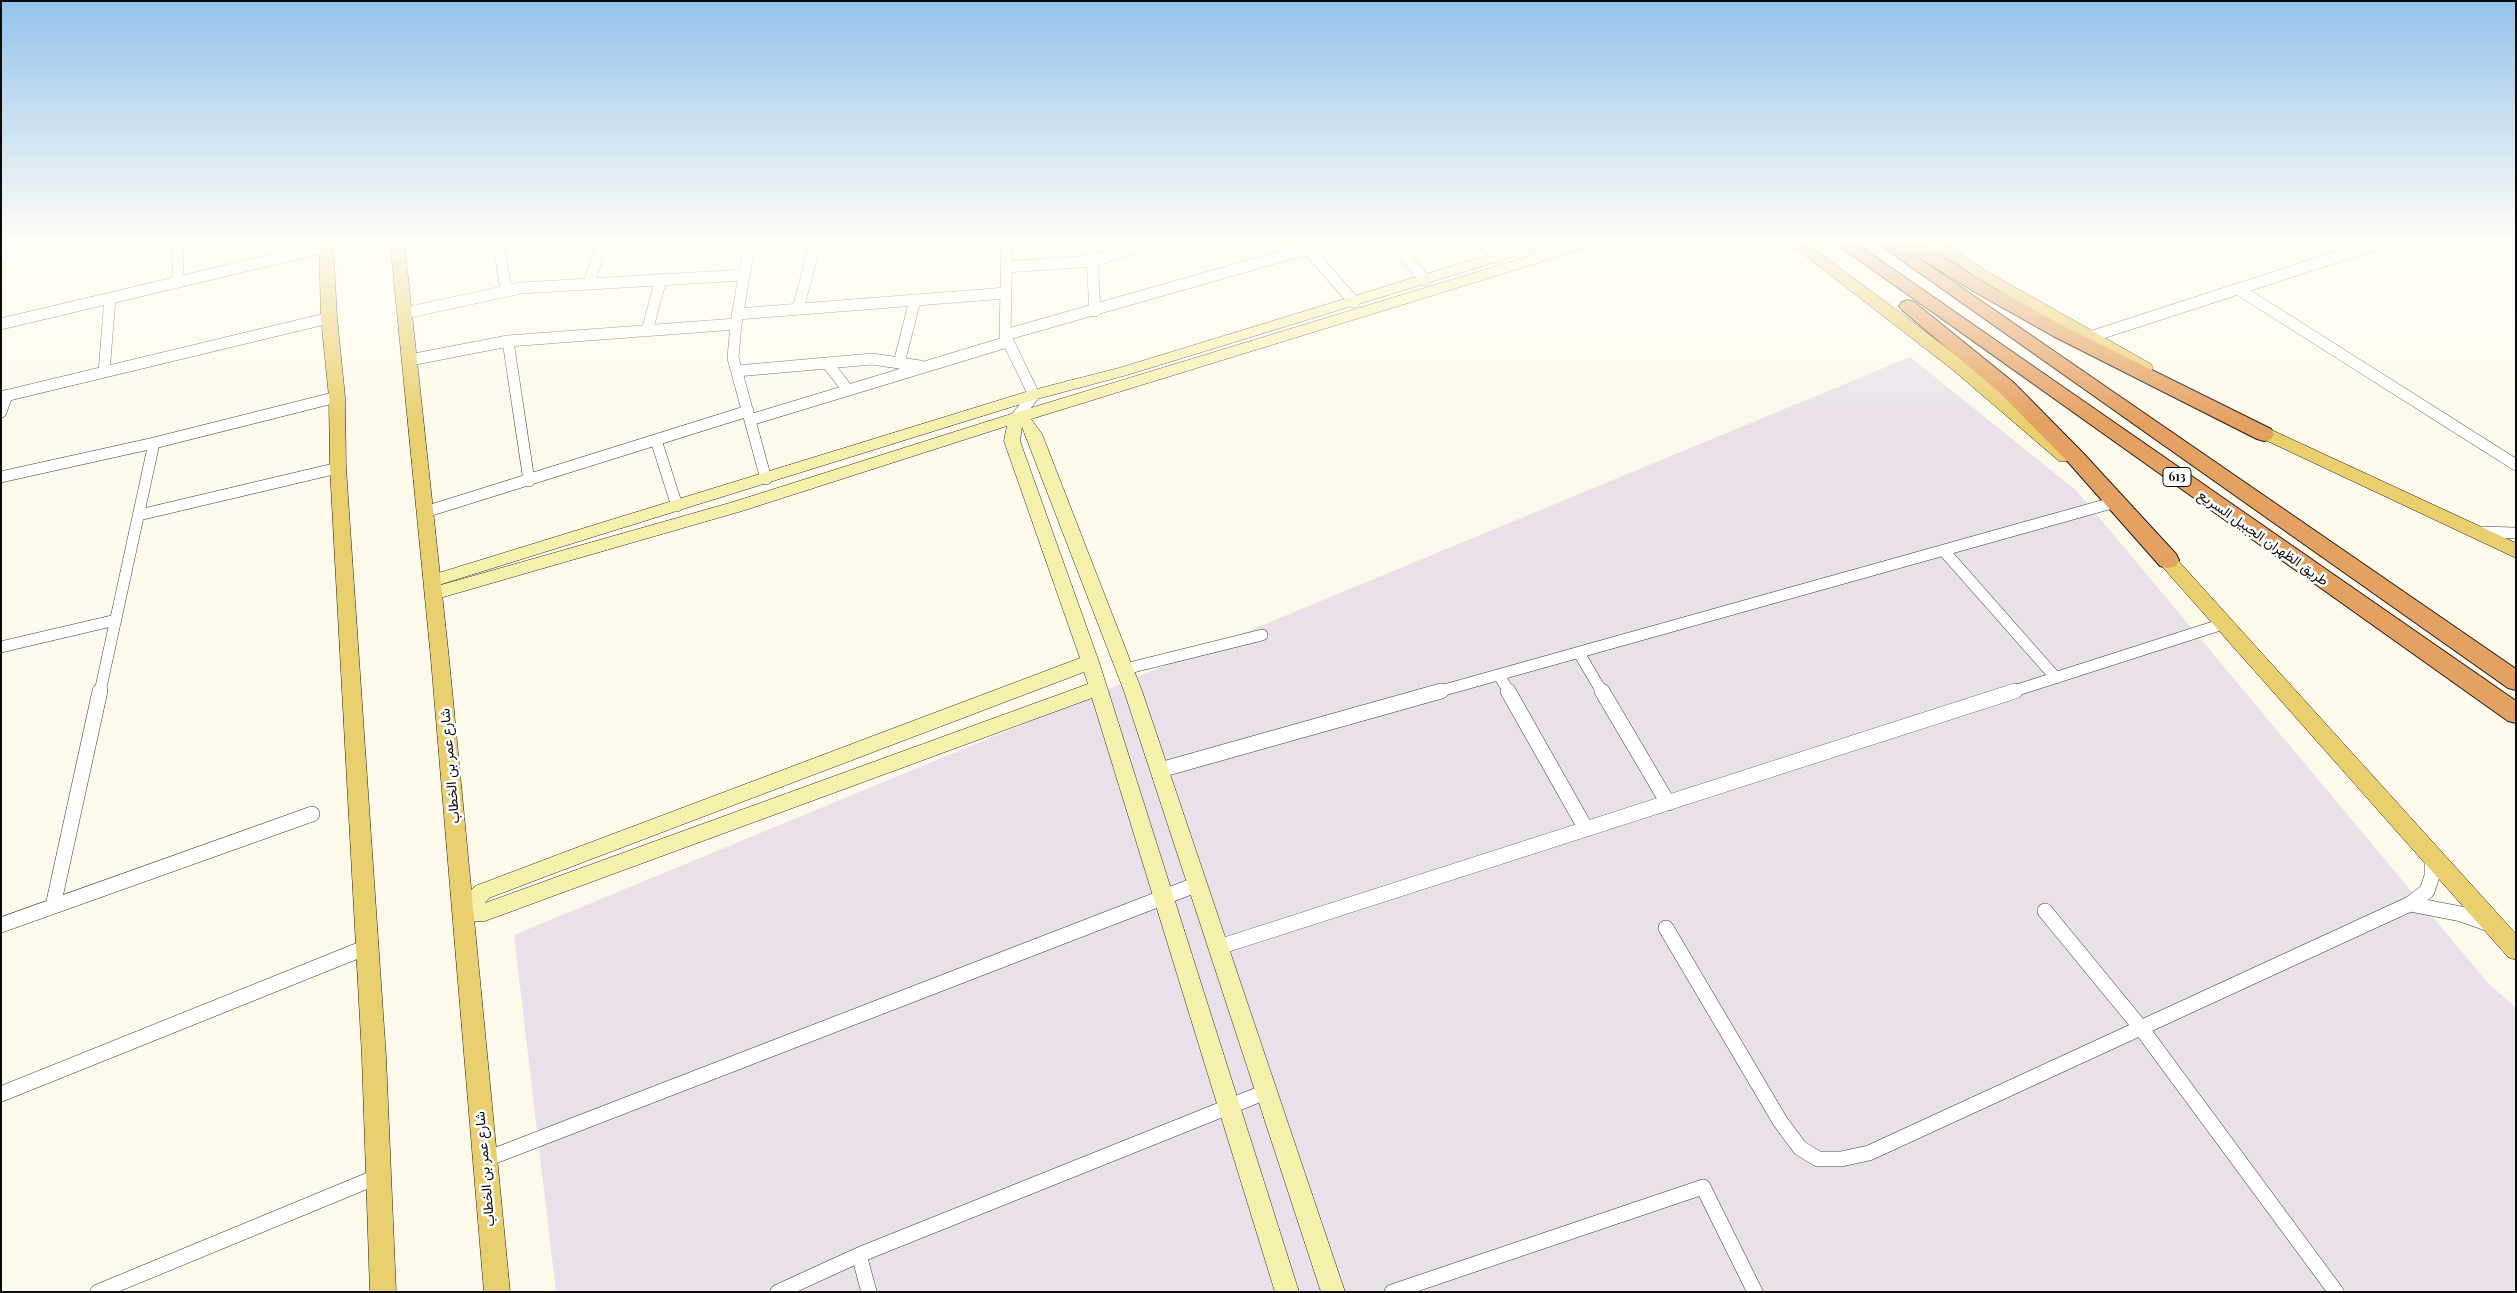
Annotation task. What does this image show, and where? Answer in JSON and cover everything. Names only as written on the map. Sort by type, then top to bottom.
[{"type":"highway","points":[[1899,300],[2006,387],[2076,458],[2168,560]]},
{"type":"highway","name":"طريق الظهران الجبيل السريع","points":[[1924,300],[2516,714]]},
{"type":"highway","name":"طريق الظهران الجبيل السريع","points":[[1968,300],[2516,680]]},
{"type":"highway","points":[[2003,300],[2052,328],[2264,434]]},
{"type":"main road","points":[[328,300],[338,397],[338,468],[367,947],[383,1292]]},
{"type":"main road","name":"شارع عمر بن الخطاب","points":[[404,300],[433,588],[484,1160],[498,1292]]},
{"type":"main road","points":[[1874,300],[2009,407],[2064,456],[2112,503],[2168,560],[2223,624],[2516,950]]},
{"type":"main road","points":[[2026,300],[2264,434],[2516,551]]},
{"type":"street","points":[[1,324],[100,300]]},
{"type":"street","points":[[104,372],[110,300]]},
{"type":"street","points":[[405,313],[463,300]]},
{"type":"street","points":[[647,331],[655,300]]},
{"type":"street","points":[[739,300],[736,319],[734,358],[766,479]]},
{"type":"street","points":[[798,309],[800,300]]},
{"type":"street","points":[[410,360],[508,341],[647,331],[798,309],[911,300]]},
{"type":"street","points":[[899,363],[915,300]]},
{"type":"street","points":[[1006,300],[1006,338],[1034,395]]},
{"type":"street","points":[[1094,300],[1095,311]]},
{"type":"street","points":[[425,512],[656,440],[848,390],[1129,300]]},
{"type":"street","points":[[433,588],[677,506],[1034,395],[1122,372],[1359,300]]},
{"type":"street","points":[[433,588],[736,507],[1016,418],[1401,300]]},
{"type":"street","points":[[2090,338],[2204,300]]},
{"type":"street","points":[[2256,300],[2516,465]]},
{"type":"street","points":[[1,412],[4,396],[329,318]]},
{"type":"street","points":[[508,341],[528,481]]},
{"type":"street","points":[[737,371],[872,360],[924,367]]},
{"type":"street","points":[[827,363],[848,390]]},
{"type":"street","points":[[1034,395],[1016,418],[1012,441],[1090,662],[1287,1292]]},
{"type":"street","points":[[1,477],[154,443],[338,397]]},
{"type":"street","points":[[1016,418],[1028,424],[1034,434],[1125,669],[1268,1091],[1333,1292]]},
{"type":"street","points":[[656,440],[677,506]]},
{"type":"street","points":[[53,906],[154,443]]},
{"type":"street","points":[[139,515],[338,468]]},
{"type":"street","points":[[1160,770],[2112,503]]},
{"type":"street","points":[[2473,532],[2516,533]]},
{"type":"street","points":[[1944,551],[2056,678]]},
{"type":"street","points":[[1,647],[116,620]]},
{"type":"street","points":[[1219,947],[2223,624]]},
{"type":"street","points":[[1125,669],[1262,635]]},
{"type":"street","points":[[1579,653],[1668,803]]},
{"type":"street","points":[[463,913],[482,892],[1090,662]]},
{"type":"street","points":[[1499,675],[1586,829]]},
{"type":"street","points":[[463,913],[485,912],[1098,688]]},
{"type":"street","points":[[1,925],[312,814]]},
{"type":"street","points":[[1666,928],[1780,1121],[1800,1148],[1818,1158],[1841,1159],[1869,1153],[2410,904],[2427,891],[2432,876],[2432,857]]},
{"type":"street","points":[[484,1160],[1198,884]]},
{"type":"street","points":[[2410,904],[2461,914],[2494,926]]},
{"type":"street","points":[[2044,911],[2141,1028],[2336,1292]]},
{"type":"street","points":[[1,1094],[367,947]]},
{"type":"street","points":[[778,1292],[859,1256],[1268,1091]]},
{"type":"street","points":[[98,1292],[378,1176]]},
{"type":"street","points":[[1402,1290],[1703,1187],[1755,1292]]},
{"type":"street","points":[[859,1256],[869,1292]]},
{"type":"shaded area","points":[[1910,357],[2077,491],[2488,983],[2516,1008],[2516,1292],[556,1292],[514,935]]}]
